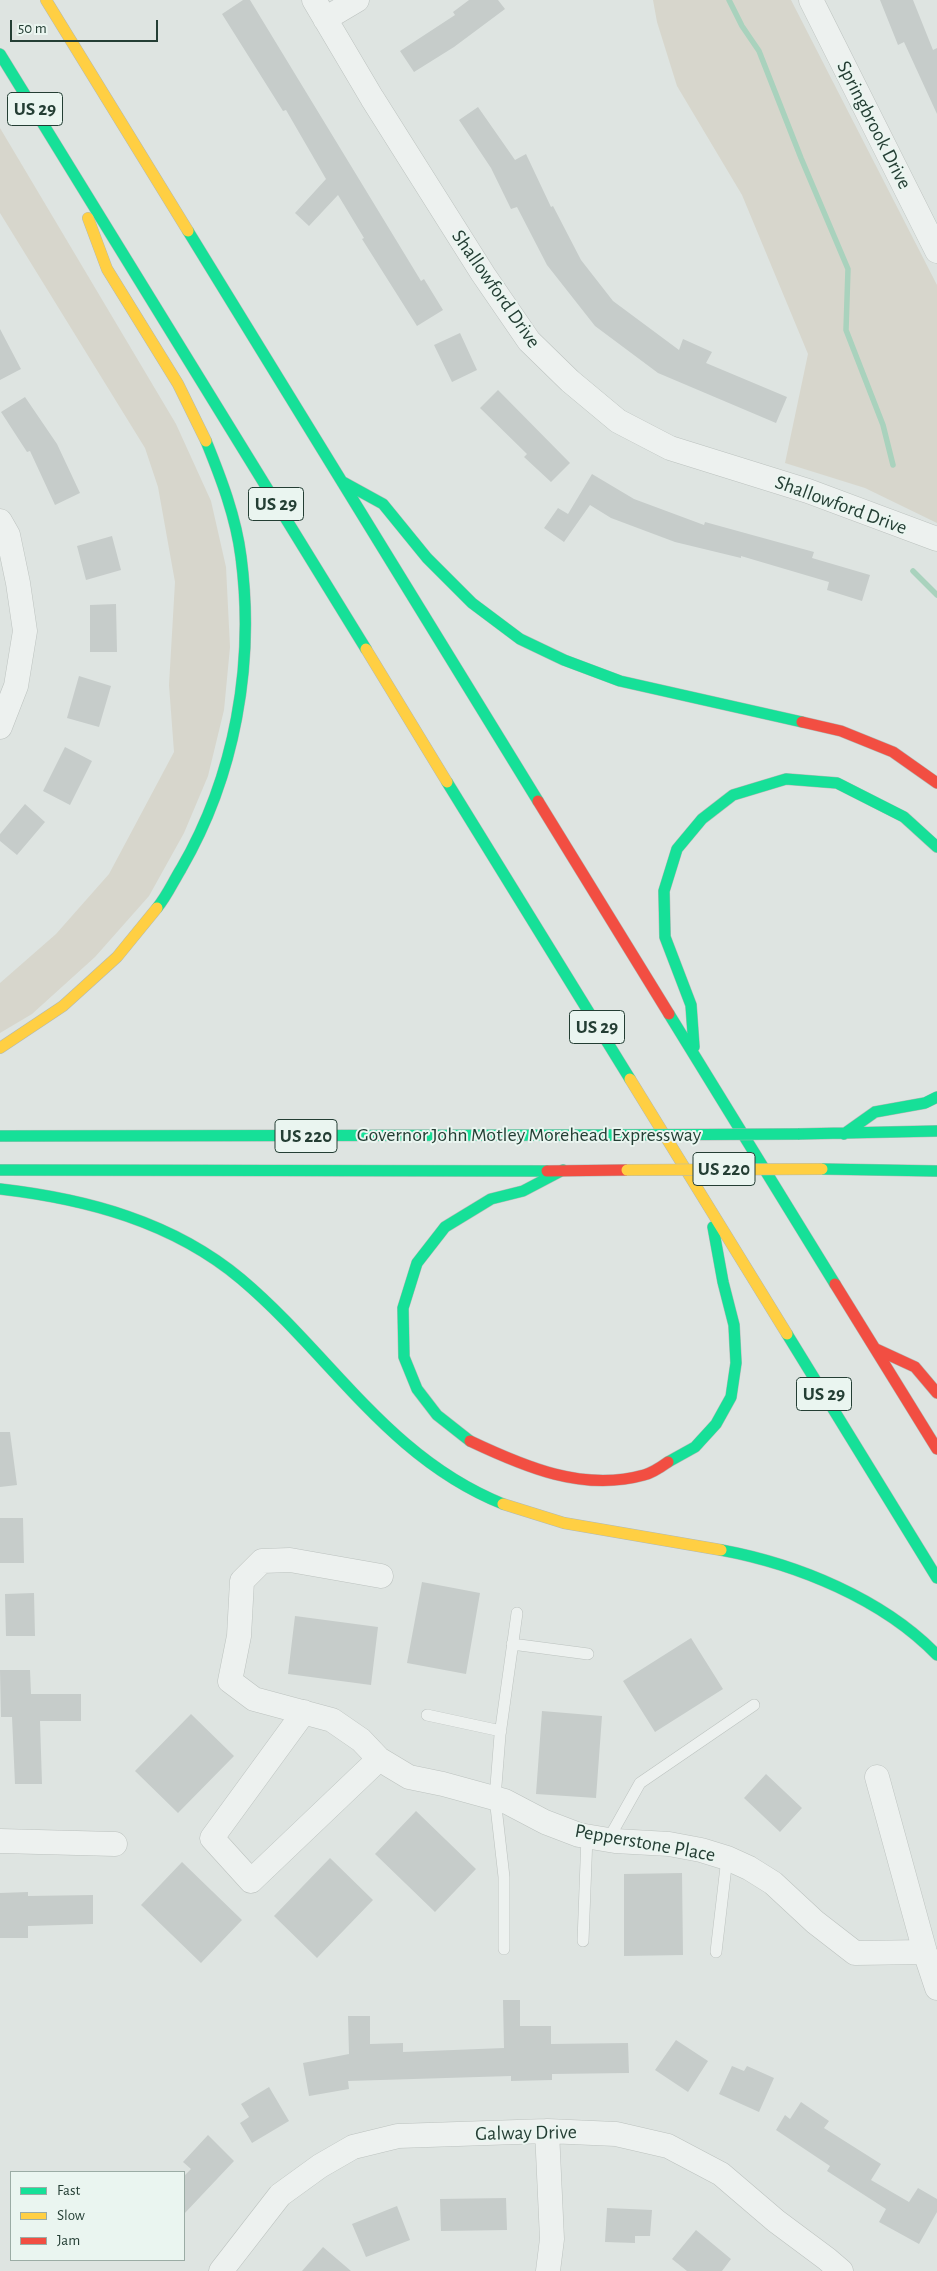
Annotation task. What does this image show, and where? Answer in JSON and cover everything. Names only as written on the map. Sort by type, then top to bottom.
[{"type":"highway","points":[[46,0],[937,1449]]},
{"type":"highway","name":"US 29","points":[[0,54],[937,1578]]},
{"type":"highway","points":[[0,1048],[79,994],[111,962],[138,933],[189,858],[208,820],[224,776],[242,699],[246,650],[240,556],[219,476],[202,432],[176,382],[105,265],[69,165]]},
{"type":"highway","points":[[342,482],[383,504],[427,558],[472,603],[520,639],[564,660],[620,681],[842,731],[893,752],[937,783]]},
{"type":"highway","points":[[694,1052],[691,1005],[665,937],[664,891],[677,849],[702,819],[733,795],[786,779],[836,782],[904,817],[937,848]]},
{"type":"highway","points":[[844,1134],[875,1112],[925,1103],[937,1097]]},
{"type":"highway","name":"Governor John Motley Morehead Expressway","points":[[0,1136],[844,1134],[937,1131]]},
{"type":"highway","name":"Governor John Motley Morehead Expressway","points":[[0,1170],[498,1172],[822,1169],[937,1171]]},
{"type":"highway","points":[[563,1170],[523,1191],[491,1199],[445,1227],[418,1263],[403,1308],[404,1357],[417,1389],[438,1415],[470,1441],[518,1463],[566,1478],[606,1482],[646,1474],[695,1447],[716,1424],[731,1397],[736,1363],[734,1325],[723,1282],[710,1211]]},
{"type":"highway","points":[[0,1189],[32,1191],[136,1218],[174,1235],[210,1256],[240,1278],[277,1313],[393,1436],[431,1466],[469,1488],[508,1507],[549,1520],[728,1551],[781,1565],[840,1587],[883,1612],[937,1655]]},
{"type":"highway","points":[[876,1349],[915,1367],[937,1393]]},
{"type":"street","points":[[320,9],[357,0]]},
{"type":"street","name":"Springbrook Drive","points":[[811,0],[937,251]]},
{"type":"street","name":"Shallowford Drive","points":[[320,9],[372,98],[483,274],[529,341],[570,381],[618,421],[670,448],[808,491],[937,539]]},
{"type":"street","points":[[0,521],[8,535],[18,583],[24,631],[16,686],[0,727]]},
{"type":"street","name":"Pepperstone Place","points":[[381,1576],[290,1560],[262,1561],[242,1581],[239,1636],[230,1681],[254,1699],[332,1720],[361,1740],[379,1759],[409,1777],[494,1798],[545,1822],[598,1838],[670,1844],[701,1850],[727,1858],[749,1868],[773,1883],[815,1922],[855,1953],[925,1952]]},
{"type":"street","points":[[304,1712],[212,1838],[251,1881],[379,1759]]},
{"type":"street","points":[[877,1777],[925,1952],[937,1988]]},
{"type":"street","points":[[0,1841],[115,1844]]},
{"type":"street","points":[[547,2131],[552,2239],[548,2271]]},
{"type":"street","name":"Galway Drive","points":[[221,2271],[280,2195],[320,2166],[353,2147],[398,2136],[547,2131],[616,2134],[668,2146],[721,2174],[776,2221],[840,2271]]},
{"type":"lane","points":[[504,1949],[504,1877],[494,1798],[516,1613]]},
{"type":"lane","points":[[512,1644],[588,1654]]},
{"type":"lane","points":[[583,1941],[598,1838],[640,1783],[754,1705]]},
{"type":"lane","points":[[427,1715],[501,1731]]},
{"type":"lane","points":[[716,1952],[727,1858]]},
{"type":"shaded area","points":[[653,0],[791,0],[937,285],[937,523],[865,488],[785,463],[808,354],[742,195],[677,86],[657,22]]},
{"type":"shaded area","points":[[0,128],[176,424],[211,501],[226,567],[230,647],[224,710],[208,776],[184,833],[149,896],[95,957],[32,1014],[0,1033],[0,983],[56,934],[109,874],[174,752],[169,685],[175,582],[158,487],[145,448],[0,213]]},
{"type":"building","points":[[243,0],[250,0],[421,281],[424,279],[443,310],[417,326],[362,239],[364,238],[338,195],[309,226],[295,213],[326,179],[286,110],[283,111],[222,14]]},
{"type":"building","points":[[469,0],[498,0],[505,9],[454,47],[414,72],[400,51],[455,15],[453,12]]},
{"type":"building","points":[[880,0],[913,0],[933,50],[937,48],[937,114],[904,42],[898,45]]},
{"type":"building","points":[[478,107],[515,160],[526,154],[551,207],[553,206],[581,260],[613,301],[679,350],[683,339],[712,352],[706,363],[787,397],[776,423],[658,373],[595,326],[547,265],[517,207],[511,209],[491,168],[459,120]]},
{"type":"building","points":[[0,329],[21,369],[0,380]]},
{"type":"building","points":[[460,333],[477,370],[452,382],[434,345]]},
{"type":"building","points":[[498,390],[570,463],[551,482],[524,457],[527,454],[480,408]]},
{"type":"building","points":[[25,397],[57,444],[80,493],[55,505],[30,451],[27,452],[1,412]]},
{"type":"building","points":[[592,474],[634,499],[704,525],[705,522],[814,552],[812,558],[870,575],[862,601],[827,590],[829,582],[741,556],[741,558],[675,542],[611,518],[590,505],[564,542],[544,528],[558,508],[568,514]]},
{"type":"building","points":[[112,536],[121,570],[86,580],[77,546]]},
{"type":"building","points":[[116,604],[117,652],[90,652],[90,605]]},
{"type":"building","points":[[79,676],[111,686],[99,727],[67,718]]},
{"type":"building","points":[[65,747],[92,761],[70,805],[43,791]]},
{"type":"building","points":[[25,804],[45,822],[17,855],[0,841],[0,834]]},
{"type":"building","points":[[0,1432],[10,1432],[17,1485],[0,1487]]},
{"type":"building","points":[[0,1518],[23,1518],[24,1563],[0,1563]]},
{"type":"building","points":[[422,1582],[480,1593],[466,1674],[407,1663]]},
{"type":"building","points":[[34,1593],[35,1636],[6,1636],[5,1594]]},
{"type":"building","points":[[295,1616],[378,1627],[371,1685],[288,1674]]},
{"type":"building","points":[[691,1638],[723,1689],[655,1732],[623,1681]]},
{"type":"building","points":[[0,1670],[30,1670],[31,1694],[81,1694],[81,1721],[40,1721],[42,1784],[15,1784],[12,1717],[1,1717]]},
{"type":"building","points":[[542,1711],[602,1716],[596,1798],[536,1794]]},
{"type":"building","points":[[191,1714],[234,1756],[178,1813],[135,1771]]},
{"type":"building","points":[[766,1774],[802,1808],[780,1832],[744,1798]]},
{"type":"building","points":[[416,1811],[476,1869],[435,1912],[375,1854]]},
{"type":"building","points":[[330,1858],[373,1900],[317,1958],[274,1916]]},
{"type":"building","points":[[182,1862],[242,1920],[201,1963],[141,1905]]},
{"type":"building","points":[[682,1873],[683,1955],[624,1956],[624,1874]]},
{"type":"building","points":[[28,1892],[28,1896],[93,1895],[93,1924],[28,1926],[28,1938],[0,1938],[0,1893]]},
{"type":"building","points":[[503,2000],[520,2000],[520,2026],[551,2026],[551,2044],[628,2043],[629,2073],[552,2074],[552,2080],[511,2081],[511,2076],[348,2081],[349,2089],[309,2096],[303,2063],[349,2054],[348,2016],[370,2016],[370,2044],[403,2043],[403,2052],[504,2048]]},
{"type":"building","points":[[676,2040],[708,2061],[688,2092],[655,2070]]},
{"type":"building","points":[[732,2066],[744,2071],[747,2066],[774,2078],[759,2112],[719,2094]]},
{"type":"building","points":[[269,2087],[289,2121],[252,2143],[240,2123],[249,2117],[241,2104]]},
{"type":"building","points":[[801,2102],[829,2121],[824,2128],[881,2164],[871,2180],[909,2202],[918,2188],[937,2199],[937,2212],[919,2244],[879,2222],[886,2209],[827,2171],[830,2166],[776,2130],[785,2115],[790,2119]]},
{"type":"building","points":[[208,2135],[234,2161],[185,2213],[185,2175],[191,2169],[183,2162]]},
{"type":"building","points":[[506,2198],[507,2230],[441,2231],[440,2199]]},
{"type":"building","points":[[397,2206],[410,2240],[366,2257],[352,2224]]},
{"type":"building","points":[[607,2208],[652,2210],[650,2236],[635,2236],[635,2243],[605,2242]]},
{"type":"building","points":[[696,2230],[731,2259],[722,2271],[687,2271],[672,2259]]},
{"type":"building","points":[[323,2247],[351,2271],[302,2271]]},
{"type":"waterway","points":[[729,0],[742,26],[759,51],[801,158],[848,269],[846,330],[883,425],[893,465]]},
{"type":"waterway","points":[[913,571],[937,595]]},
{"type":"traffic: fast","points":[[0,54],[366,649]]},
{"type":"traffic: fast","points":[[188,231],[538,801]]},
{"type":"traffic: fast","points":[[157,908],[170,889],[200,833],[215,796],[227,758],[242,678],[245,638],[245,597],[239,542],[232,512],[206,441]]},
{"type":"traffic: fast","points":[[343,482],[383,504],[427,558],[472,603],[520,639],[564,660],[620,681],[802,722]]},
{"type":"traffic: fast","points":[[694,1047],[691,1005],[665,937],[664,891],[677,849],[702,819],[733,795],[786,779],[837,783],[904,817],[937,847]]},
{"type":"traffic: fast","points":[[447,782],[630,1079]]},
{"type":"traffic: fast","points":[[669,1014],[835,1284]]},
{"type":"traffic: fast","points":[[844,1134],[875,1112],[925,1103],[937,1097]]},
{"type":"traffic: fast","points":[[798,1134],[937,1131]]},
{"type":"traffic: fast","points":[[611,1135],[798,1134]]},
{"type":"traffic: fast","points":[[0,1136],[611,1135]]},
{"type":"traffic: fast","points":[[822,1169],[937,1171]]},
{"type":"traffic: fast","points":[[0,1170],[547,1171]]},
{"type":"traffic: fast","points":[[470,1441],[437,1415],[417,1389],[404,1357],[403,1308],[417,1263],[445,1227],[491,1199],[523,1191],[563,1170]]},
{"type":"traffic: fast","points":[[0,1189],[65,1199],[128,1216],[187,1242],[215,1259],[241,1279],[273,1309],[393,1433],[426,1460],[462,1484],[503,1504]]},
{"type":"traffic: fast","points":[[668,1462],[695,1447],[716,1424],[731,1397],[736,1363],[734,1325],[723,1282],[713,1227]]},
{"type":"traffic: fast","points":[[787,1334],[937,1578]]},
{"type":"traffic: fast","points":[[721,1550],[779,1564],[837,1587],[891,1617],[937,1655]]},
{"type":"traffic: slow","points":[[46,0],[188,231]]},
{"type":"traffic: slow","points":[[88,218],[107,269],[178,384],[206,441]]},
{"type":"traffic: slow","points":[[366,649],[447,782]]},
{"type":"traffic: slow","points":[[0,1048],[63,1006],[117,957],[157,908]]},
{"type":"traffic: slow","points":[[630,1079],[787,1334]]},
{"type":"traffic: slow","points":[[627,1170],[822,1169]]},
{"type":"traffic: slow","points":[[503,1504],[564,1523],[721,1550]]},
{"type":"traffic: jam","points":[[802,722],[841,731],[893,752],[937,783]]},
{"type":"traffic: jam","points":[[538,801],[669,1014]]},
{"type":"traffic: jam","points":[[547,1171],[627,1170]]},
{"type":"traffic: jam","points":[[835,1284],[937,1449]]},
{"type":"traffic: jam","points":[[876,1349],[915,1367],[937,1393]]},
{"type":"traffic: jam","points":[[470,1441],[533,1468],[577,1479],[599,1481],[621,1479],[647,1474],[668,1462]]}]
